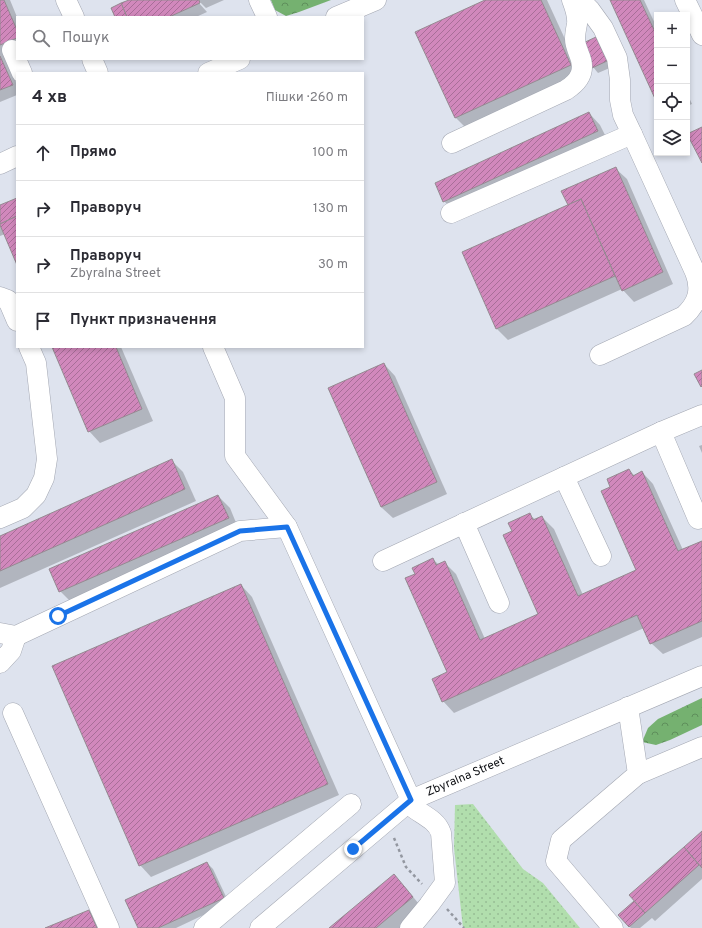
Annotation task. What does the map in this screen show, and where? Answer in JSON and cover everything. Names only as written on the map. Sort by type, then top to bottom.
[{"type":"street","points":[[66,0],[74,16]]},
{"type":"street","points":[[259,0],[267,16]]},
{"type":"street","points":[[338,16],[376,0]]},
{"type":"street","points":[[452,143],[573,86],[581,73],[582,61],[575,42],[577,16],[572,0]]},
{"type":"street","points":[[580,0],[590,10],[603,28],[617,58],[620,80],[620,100],[623,115],[696,272],[699,285],[693,305],[684,316],[600,355]]},
{"type":"street","points":[[685,0],[702,36]]},
{"type":"street","points":[[12,50],[16,59]]},
{"type":"street","points":[[16,60],[22,72]]},
{"type":"street","points":[[92,60],[98,72]]},
{"type":"street","points":[[210,72],[238,60]]},
{"type":"street","points":[[451,213],[632,134]]},
{"type":"street","points":[[0,164],[16,156]]},
{"type":"street","points":[[0,297],[8,300],[16,318]]},
{"type":"street","points":[[0,518],[23,508],[36,495],[44,478],[47,459],[36,363],[29,348]]},
{"type":"street","points":[[213,348],[235,398],[235,456],[287,527],[415,809],[435,823],[440,830],[442,836],[445,883],[410,928]]},
{"type":"street","points":[[383,561],[661,432],[702,415]]},
{"type":"street","points":[[661,432],[698,519]]},
{"type":"street","points":[[564,477],[601,556]]},
{"type":"street","points":[[464,523],[499,603]]},
{"type":"street","points":[[0,663],[11,651],[8,634],[240,531],[287,527]]},
{"type":"street","name":"Zbyralna Street","points":[[260,928],[411,800],[702,676]]},
{"type":"street","points":[[628,707],[638,774]]},
{"type":"street","points":[[13,713],[109,928]]},
{"type":"street","points":[[613,928],[556,861],[561,840],[638,774],[702,747]]},
{"type":"street","points":[[204,928],[351,804]]},
{"type":"path","points":[[393,836],[406,867],[427,889]]},
{"type":"path","points":[[445,907],[464,928]]},
{"type":"green space","points":[[271,0],[331,0],[286,16],[275,10]]},
{"type":"green space","points":[[702,698],[702,725],[656,745],[642,742],[648,728],[658,719]]},
{"type":"green space","points":[[473,804],[523,869],[543,883],[580,928],[463,928],[454,848],[455,805]]},
{"type":"building","points":[[0,0],[4,0],[16,28],[16,38],[0,45]]},
{"type":"building","points":[[129,0],[199,0],[200,3],[171,16],[127,16],[121,3]]},
{"type":"building","points":[[485,0],[541,0],[571,65],[455,118],[415,32]]},
{"type":"building","points":[[610,0],[640,0],[654,30],[654,96]]},
{"type":"building","points":[[121,3],[127,16],[115,16],[111,8]]},
{"type":"building","points":[[596,37],[607,61],[592,68],[581,44]]},
{"type":"building","points":[[0,56],[13,85],[0,90]]},
{"type":"building","points":[[589,112],[598,131],[443,202],[435,183]]},
{"type":"building","points":[[702,127],[702,163],[690,140],[690,133]]},
{"type":"building","points":[[616,167],[663,272],[622,291],[581,199],[568,205],[561,191]]},
{"type":"building","points":[[16,198],[16,216],[0,224],[0,205]]},
{"type":"building","points":[[581,199],[615,276],[496,329],[462,252]]},
{"type":"building","points":[[16,216],[16,263],[0,225]]},
{"type":"building","points":[[52,348],[116,348],[142,409],[88,432]]},
{"type":"building","points":[[384,363],[437,482],[381,507],[328,388]]},
{"type":"building","points":[[702,370],[702,386],[701,387],[694,374]]},
{"type":"building","points":[[172,459],[185,489],[0,571],[0,536]]},
{"type":"building","points":[[629,469],[633,476],[642,471],[678,551],[702,541],[702,621],[650,644],[637,615],[442,702],[432,679],[447,672],[405,578],[415,574],[412,568],[433,558],[436,565],[445,561],[480,640],[538,614],[503,535],[512,531],[508,523],[530,513],[533,520],[542,516],[578,596],[636,570],[601,491],[610,487],[607,479]]},
{"type":"building","points":[[218,495],[229,518],[59,592],[49,569]]},
{"type":"building","points":[[241,584],[328,784],[139,866],[52,666]]},
{"type":"building","points":[[702,831],[702,868],[684,847]]},
{"type":"building","points":[[684,847],[699,865],[645,913],[629,895]]},
{"type":"building","points":[[207,862],[224,898],[158,928],[138,928],[125,900]]},
{"type":"building","points":[[394,874],[413,897],[376,928],[329,928]]},
{"type":"building","points":[[634,901],[645,913],[629,927],[618,915]]},
{"type":"building","points":[[89,910],[97,928],[45,928]]},
{"type":"route","points":[[58,616],[240,531],[287,527],[411,800],[353,849]]}]
